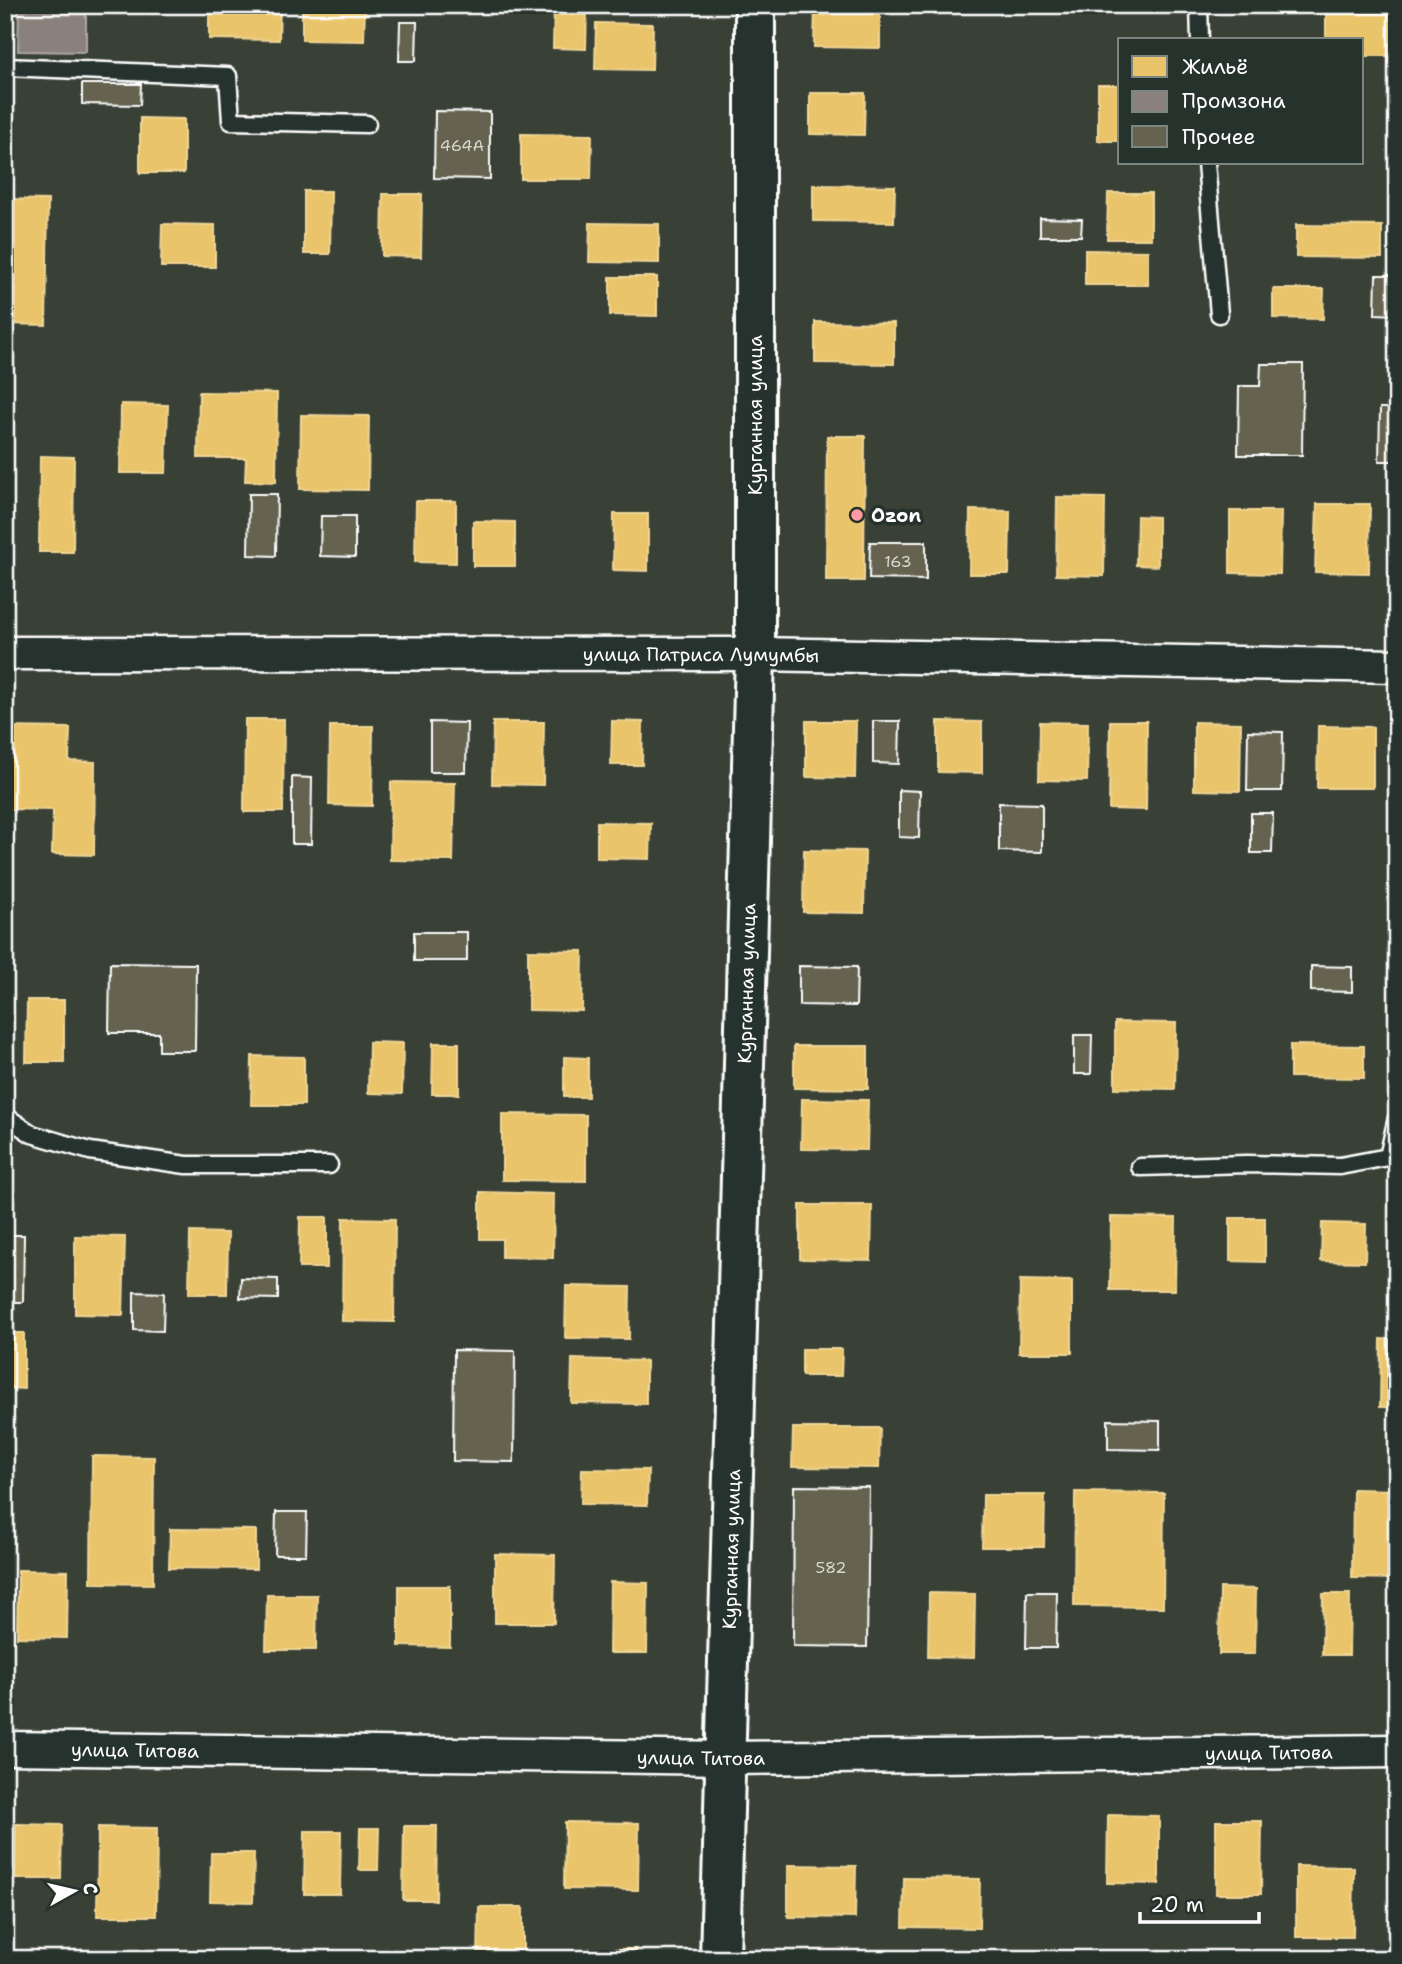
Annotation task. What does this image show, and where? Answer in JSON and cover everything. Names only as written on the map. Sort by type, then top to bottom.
[{"type":"street","name":"Курганная улица","points":[[720,1959],[755,654],[755,5]]},
{"type":"street","name":"улица Патриса Лумумбы","points":[[5,653],[755,654],[1397,666]]},
{"type":"street","name":"улица Титова","points":[[5,1748],[727,1758],[1397,1751]]},
{"type":"lane","points":[[1199,5],[1200,38]]},
{"type":"lane","points":[[5,67],[228,76],[231,121],[367,124]]},
{"type":"lane","points":[[1206,164],[1219,314]]},
{"type":"lane","points":[[5,1116],[32,1133],[90,1151],[186,1165],[329,1165]]},
{"type":"lane","points":[[1140,1167],[1247,1164],[1340,1166],[1388,1157],[1397,1118]]},
{"type":"building: Жильё","points":[[209,5],[280,5],[279,40],[209,39]]},
{"type":"building: Жильё","points":[[302,5],[365,5],[364,41],[302,40]]},
{"type":"building: Жильё","points":[[554,5],[587,5],[586,49],[553,48]]},
{"type":"building: Жильё","points":[[815,5],[880,5],[880,48],[814,47]]},
{"type":"building: Жильё","points":[[1326,5],[1397,5],[1397,56],[1364,56],[1364,38],[1326,38]]},
{"type":"building: Жильё","points":[[596,23],[653,24],[652,70],[595,69]]},
{"type":"building: Жильё","points":[[1098,85],[1118,85],[1118,141],[1098,141]]},
{"type":"building: Жильё","points":[[810,93],[865,93],[864,135],[810,134]]},
{"type":"building: Жильё","points":[[140,118],[184,119],[184,173],[140,173]]},
{"type":"building: Жильё","points":[[521,134],[592,135],[591,179],[521,179]]},
{"type":"building: Жильё","points":[[813,185],[895,186],[894,222],[813,221]]},
{"type":"building: Жильё","points":[[304,191],[331,191],[330,254],[304,254]]},
{"type":"building: Жильё","points":[[1108,193],[1151,193],[1151,239],[1107,239]]},
{"type":"building: Жильё","points":[[383,194],[422,194],[421,257],[382,256]]},
{"type":"building: Жильё","points":[[5,199],[48,200],[46,325],[5,324]]},
{"type":"building: Жильё","points":[[590,223],[659,224],[659,263],[589,262]]},
{"type":"building: Жильё","points":[[162,224],[215,225],[215,267],[161,267]]},
{"type":"building: Жильё","points":[[1296,225],[1382,226],[1382,258],[1296,257]]},
{"type":"building: Жильё","points":[[1085,250],[1148,251],[1148,285],[1085,285]]},
{"type":"building: Жильё","points":[[610,277],[657,277],[657,316],[610,315]]},
{"type":"building: Жильё","points":[[1273,289],[1324,289],[1323,319],[1273,318]]},
{"type":"building: Жильё","points":[[815,322],[894,323],[894,364],[815,363]]},
{"type":"building: Жильё","points":[[199,392],[277,393],[276,482],[245,481],[246,458],[198,458]]},
{"type":"building: Жильё","points":[[121,404],[168,405],[166,473],[120,473]]},
{"type":"building: Жильё","points":[[301,415],[369,416],[368,490],[300,489]]},
{"type":"building: Жильё","points":[[827,436],[865,436],[864,581],[826,581]]},
{"type":"building: Жильё","points":[[40,456],[74,457],[73,552],[39,552]]},
{"type":"building: Жильё","points":[[1057,497],[1105,498],[1104,576],[1056,575]]},
{"type":"building: Жильё","points":[[416,501],[456,501],[456,563],[415,562]]},
{"type":"building: Жильё","points":[[1317,504],[1370,504],[1369,573],[1315,572]]},
{"type":"building: Жильё","points":[[970,510],[1010,511],[1009,574],[969,574]]},
{"type":"building: Жильё","points":[[1230,511],[1281,511],[1280,574],[1230,573]]},
{"type":"building: Жильё","points":[[614,514],[648,514],[648,571],[613,570]]},
{"type":"building: Жильё","points":[[1137,516],[1158,517],[1158,566],[1136,565]]},
{"type":"building: Жильё","points":[[473,521],[515,522],[515,566],[473,566]]},
{"type":"building: Жильё","points":[[245,719],[284,719],[283,812],[244,812]]},
{"type":"building: Жильё","points":[[612,721],[643,722],[642,765],[611,765]]},
{"type":"building: Жильё","points":[[806,721],[856,721],[855,778],[806,777]]},
{"type":"building: Жильё","points":[[938,721],[982,722],[982,773],[938,772]]},
{"type":"building: Жильё","points":[[1110,721],[1147,721],[1146,810],[1109,809]]},
{"type":"building: Жильё","points":[[493,722],[544,722],[543,785],[492,784]]},
{"type":"building: Жильё","points":[[1040,722],[1088,723],[1087,781],[1039,780]]},
{"type":"building: Жильё","points":[[1194,722],[1241,723],[1240,791],[1194,790]]},
{"type":"building: Жильё","points":[[330,726],[373,726],[372,806],[329,805]]},
{"type":"building: Жильё","points":[[1318,726],[1373,727],[1373,788],[1317,788]]},
{"type":"building: Жильё","points":[[5,727],[70,728],[69,761],[95,762],[94,855],[52,854],[53,810],[5,809]]},
{"type":"building: Жильё","points":[[391,782],[455,783],[453,861],[390,860]]},
{"type":"building: Жильё","points":[[597,822],[651,823],[650,859],[597,858]]},
{"type":"building: Жильё","points":[[804,850],[865,851],[864,913],[803,912]]},
{"type":"building: Жильё","points":[[528,950],[583,951],[582,1011],[528,1010]]},
{"type":"building: Жильё","points":[[27,1000],[64,1000],[64,1062],[26,1062]]},
{"type":"building: Жильё","points":[[1115,1022],[1176,1023],[1175,1089],[1115,1088]]},
{"type":"building: Жильё","points":[[369,1042],[403,1043],[402,1094],[368,1093]]},
{"type":"building: Жильё","points":[[433,1043],[459,1043],[459,1094],[432,1094]]},
{"type":"building: Жильё","points":[[1290,1045],[1364,1046],[1364,1078],[1290,1077]]},
{"type":"building: Жильё","points":[[794,1046],[868,1046],[868,1089],[794,1088]]},
{"type":"building: Жильё","points":[[252,1056],[304,1057],[304,1105],[251,1105]]},
{"type":"building: Жильё","points":[[564,1057],[588,1058],[588,1097],[564,1097]]},
{"type":"building: Жильё","points":[[802,1099],[868,1100],[867,1150],[801,1149]]},
{"type":"building: Жильё","points":[[502,1114],[586,1115],[586,1181],[502,1180]]},
{"type":"building: Жильё","points":[[480,1192],[554,1194],[553,1258],[502,1257],[502,1239],[480,1239]]},
{"type":"building: Жильё","points":[[800,1205],[872,1205],[871,1260],[800,1259]]},
{"type":"building: Жильё","points":[[300,1217],[327,1217],[327,1268],[299,1268]]},
{"type":"building: Жильё","points":[[1111,1217],[1176,1218],[1175,1290],[1110,1290]]},
{"type":"building: Жильё","points":[[343,1218],[395,1219],[394,1322],[342,1321]]},
{"type":"building: Жильё","points":[[1230,1218],[1265,1218],[1265,1262],[1230,1261]]},
{"type":"building: Жильё","points":[[1322,1223],[1366,1224],[1365,1262],[1321,1261]]},
{"type":"building: Жильё","points":[[190,1232],[228,1233],[227,1294],[189,1294]]},
{"type":"building: Жильё","points":[[75,1236],[125,1237],[123,1315],[75,1314]]},
{"type":"building: Жильё","points":[[1020,1280],[1072,1281],[1072,1353],[1019,1353]]},
{"type":"building: Жильё","points":[[566,1286],[630,1287],[629,1339],[565,1338]]},
{"type":"building: Жильё","points":[[5,1333],[24,1333],[24,1389],[5,1388]]},
{"type":"building: Жильё","points":[[1381,1339],[1397,1340],[1397,1407],[1380,1407]]},
{"type":"building: Жильё","points":[[802,1349],[842,1349],[841,1376],[802,1376]]},
{"type":"building: Жильё","points":[[572,1359],[646,1361],[646,1404],[571,1403]]},
{"type":"building: Жильё","points":[[793,1428],[880,1428],[879,1468],[792,1467]]},
{"type":"building: Жильё","points":[[92,1456],[154,1457],[153,1584],[91,1583]]},
{"type":"building: Жильё","points":[[582,1469],[648,1470],[647,1505],[581,1504]]},
{"type":"building: Жильё","points":[[1353,1489],[1397,1490],[1397,1579],[1352,1578]]},
{"type":"building: Жильё","points":[[1075,1492],[1164,1493],[1163,1607],[1074,1606]]},
{"type":"building: Жильё","points":[[983,1495],[1045,1495],[1044,1547],[982,1547]]},
{"type":"building: Жильё","points":[[170,1529],[256,1530],[256,1569],[169,1568]]},
{"type":"building: Жильё","points":[[495,1554],[555,1555],[554,1623],[495,1623]]},
{"type":"building: Жильё","points":[[18,1570],[68,1571],[67,1638],[17,1637]]},
{"type":"building: Жильё","points":[[610,1582],[648,1583],[647,1653],[609,1653]]},
{"type":"building: Жильё","points":[[399,1586],[450,1586],[450,1647],[399,1646]]},
{"type":"building: Жильё","points":[[1220,1588],[1256,1589],[1255,1654],[1219,1654]]},
{"type":"building: Жильё","points":[[929,1593],[975,1594],[974,1658],[928,1657]]},
{"type":"building: Жильё","points":[[1323,1594],[1350,1594],[1349,1655],[1322,1655]]},
{"type":"building: Жильё","points":[[267,1595],[317,1595],[316,1650],[266,1650]]},
{"type":"building: Жильё","points":[[1108,1815],[1159,1816],[1159,1884],[1107,1883]]},
{"type":"building: Жильё","points":[[1216,1821],[1262,1821],[1261,1894],[1216,1894]]},
{"type":"building: Жильё","points":[[565,1822],[639,1823],[638,1890],[564,1889]]},
{"type":"building: Жильё","points":[[16,1824],[62,1825],[61,1879],[15,1879]]},
{"type":"building: Жильё","points":[[404,1826],[437,1826],[436,1900],[403,1900]]},
{"type":"building: Жильё","points":[[98,1827],[157,1828],[156,1916],[97,1916]]},
{"type":"building: Жильё","points":[[360,1828],[379,1828],[378,1870],[359,1870]]},
{"type":"building: Жильё","points":[[305,1831],[341,1831],[340,1894],[304,1894]]},
{"type":"building: Жильё","points":[[211,1853],[254,1853],[253,1902],[210,1901]]},
{"type":"building: Жильё","points":[[788,1865],[856,1866],[855,1918],[788,1917]]},
{"type":"building: Жильё","points":[[1296,1866],[1354,1867],[1353,1937],[1296,1937]]},
{"type":"building: Жильё","points":[[904,1878],[980,1879],[979,1928],[903,1927]]},
{"type":"building: Жильё","points":[[479,1907],[523,1907],[523,1959],[478,1959]]},
{"type":"building: Жильё","points":[[5,1928],[12,1928],[11,1959],[5,1959]]},
{"type":"building: Жильё","points":[[589,1949],[636,1949],[636,1959],[588,1959]]},
{"type":"building: Промзона","points":[[19,5],[86,5],[86,52],[18,51]]},
{"type":"building: Прочее","points":[[400,22],[417,22],[416,61],[399,61]]},
{"type":"building: Прочее","points":[[82,84],[141,84],[140,105],[82,104]]},
{"type":"building: Прочее","points":[[435,111],[490,112],[490,179],[434,178]]},
{"type":"building: Прочее","points":[[1040,218],[1082,219],[1081,236],[1040,236]]},
{"type":"building: Прочее","points":[[1376,275],[1397,275],[1397,315],[1375,314]]},
{"type":"building: Прочее","points":[[1261,364],[1303,364],[1302,455],[1238,455],[1239,386],[1260,386]]},
{"type":"building: Прочее","points":[[1380,408],[1397,408],[1397,461],[1379,461]]},
{"type":"building: Прочее","points":[[249,494],[277,494],[276,556],[248,555]]},
{"type":"building: Прочее","points":[[321,516],[355,516],[355,557],[320,556]]},
{"type":"building: Прочее","points":[[870,542],[926,542],[926,580],[869,579]]},
{"type":"building: Прочее","points":[[873,721],[900,721],[899,764],[873,763]]},
{"type":"building: Прочее","points":[[430,722],[467,723],[466,772],[430,772]]},
{"type":"building: Прочее","points":[[1248,731],[1283,732],[1282,791],[1247,791]]},
{"type":"building: Прочее","points":[[292,777],[312,778],[311,844],[292,844]]},
{"type":"building: Прочее","points":[[899,790],[920,791],[919,838],[899,837]]},
{"type":"building: Прочее","points":[[999,803],[1042,804],[1042,852],[999,851]]},
{"type":"building: Прочее","points":[[1251,813],[1273,813],[1272,853],[1251,853]]},
{"type":"building: Прочее","points":[[414,932],[467,932],[467,961],[414,961]]},
{"type":"building: Прочее","points":[[110,963],[196,964],[195,1051],[159,1051],[159,1033],[109,1033]]},
{"type":"building: Прочее","points":[[799,966],[857,967],[856,1006],[799,1005]]},
{"type":"building: Прочее","points":[[1311,966],[1352,967],[1352,992],[1311,991]]},
{"type":"building: Прочее","points":[[1074,1035],[1092,1035],[1091,1074],[1074,1074]]},
{"type":"building: Прочее","points":[[5,1235],[24,1235],[23,1302],[5,1302]]},
{"type":"building: Прочее","points":[[241,1278],[278,1279],[278,1299],[240,1298]]},
{"type":"building: Прочее","points":[[134,1292],[164,1293],[163,1331],[134,1330]]},
{"type":"building: Прочее","points":[[454,1350],[515,1351],[514,1462],[453,1461]]},
{"type":"building: Прочее","points":[[1108,1420],[1160,1421],[1160,1450],[1108,1449]]},
{"type":"building: Прочее","points":[[794,1486],[869,1487],[867,1647],[793,1646]]},
{"type":"building: Прочее","points":[[276,1512],[307,1512],[306,1555],[275,1555]]},
{"type":"building: Прочее","points":[[1027,1592],[1057,1592],[1056,1648],[1026,1648]]},
{"type":"place","name":"Ozon","points":[[857,515]]}]
